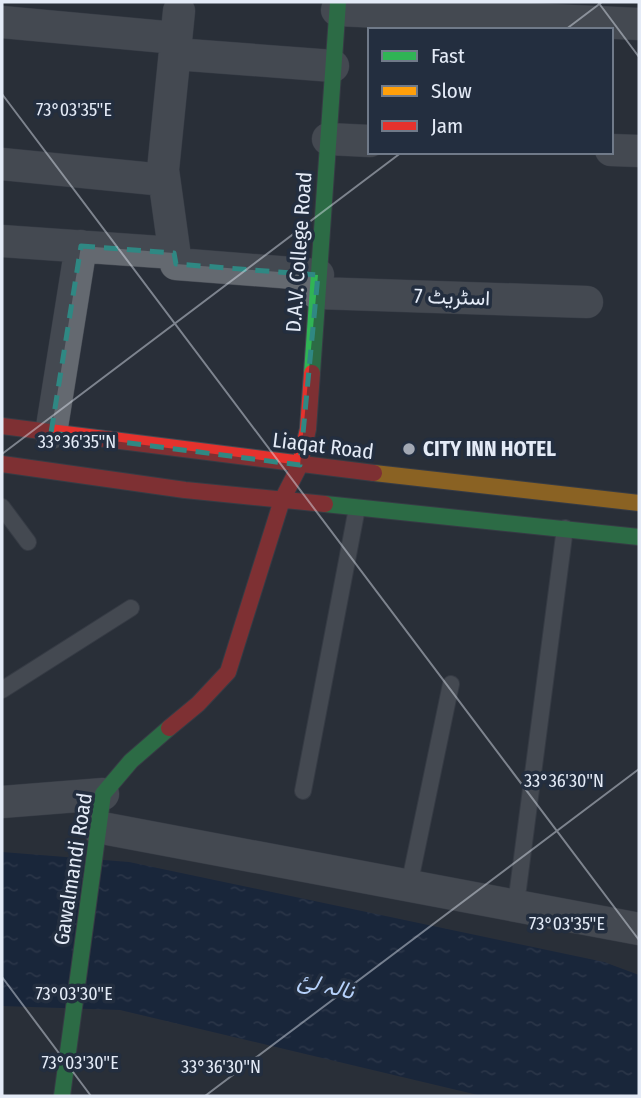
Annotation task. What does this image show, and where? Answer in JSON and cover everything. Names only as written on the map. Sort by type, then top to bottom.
[{"type":"main road","name":"D.A.V. College Road","points":[[282,500],[300,465],[308,429],[338,6]]},
{"type":"main road","name":"Liaqat Road","points":[[2,426],[300,465],[639,503]]},
{"type":"main road","points":[[3,469],[639,537]]},
{"type":"main road","name":"Gawalmandi Road","points":[[62,1092],[103,794],[118,769],[210,696],[228,672],[282,500]]},
{"type":"street","points":[[338,6],[639,24]]},
{"type":"street","points":[[2,22],[177,35],[334,66]]},
{"type":"street","points":[[2,241],[174,253],[164,180],[177,35]]},
{"type":"street","points":[[328,139],[368,141]]},
{"type":"street","points":[[613,150],[639,151]]},
{"type":"street","points":[[2,164],[164,180]]},
{"type":"street","points":[[51,433],[81,246]]},
{"type":"street","name":"اسٹریٹ 7","points":[[174,253],[176,264],[318,284],[586,302]]},
{"type":"street","points":[[2,802],[103,794]]},
{"type":"street","points":[[97,827],[639,929]]},
{"type":"lane","points":[[303,792],[357,506]]},
{"type":"lane","points":[[2,508],[29,542]]},
{"type":"lane","points":[[518,889],[565,528]]},
{"type":"lane","points":[[2,690],[131,608]]},
{"type":"lane","points":[[410,886],[451,684]]},
{"type":"highlighted area","points":[[81,246],[174,253],[176,264],[318,275],[300,465],[51,433]]},
{"type":"water","name":"نالہ لئ","points":[[2,852],[129,862],[604,962],[639,975],[639,1096],[482,1096],[120,1010],[2,1006]]},
{"type":"traffic: fast","points":[[312,373],[338,2]]},
{"type":"traffic: fast","points":[[325,504],[639,537]]},
{"type":"traffic: fast","points":[[62,1096],[103,794],[131,761],[169,728]]},
{"type":"traffic: slow","points":[[374,473],[639,503]]},
{"type":"traffic: jam","points":[[169,728],[198,704],[228,672],[282,500],[300,465],[308,429],[312,373]]},
{"type":"traffic: jam","points":[[2,426],[374,473]]},
{"type":"traffic: jam","points":[[2,464],[185,490],[325,504]]},
{"type":"place","name":"CITY INN HOTEL","points":[[409,449]]}]
